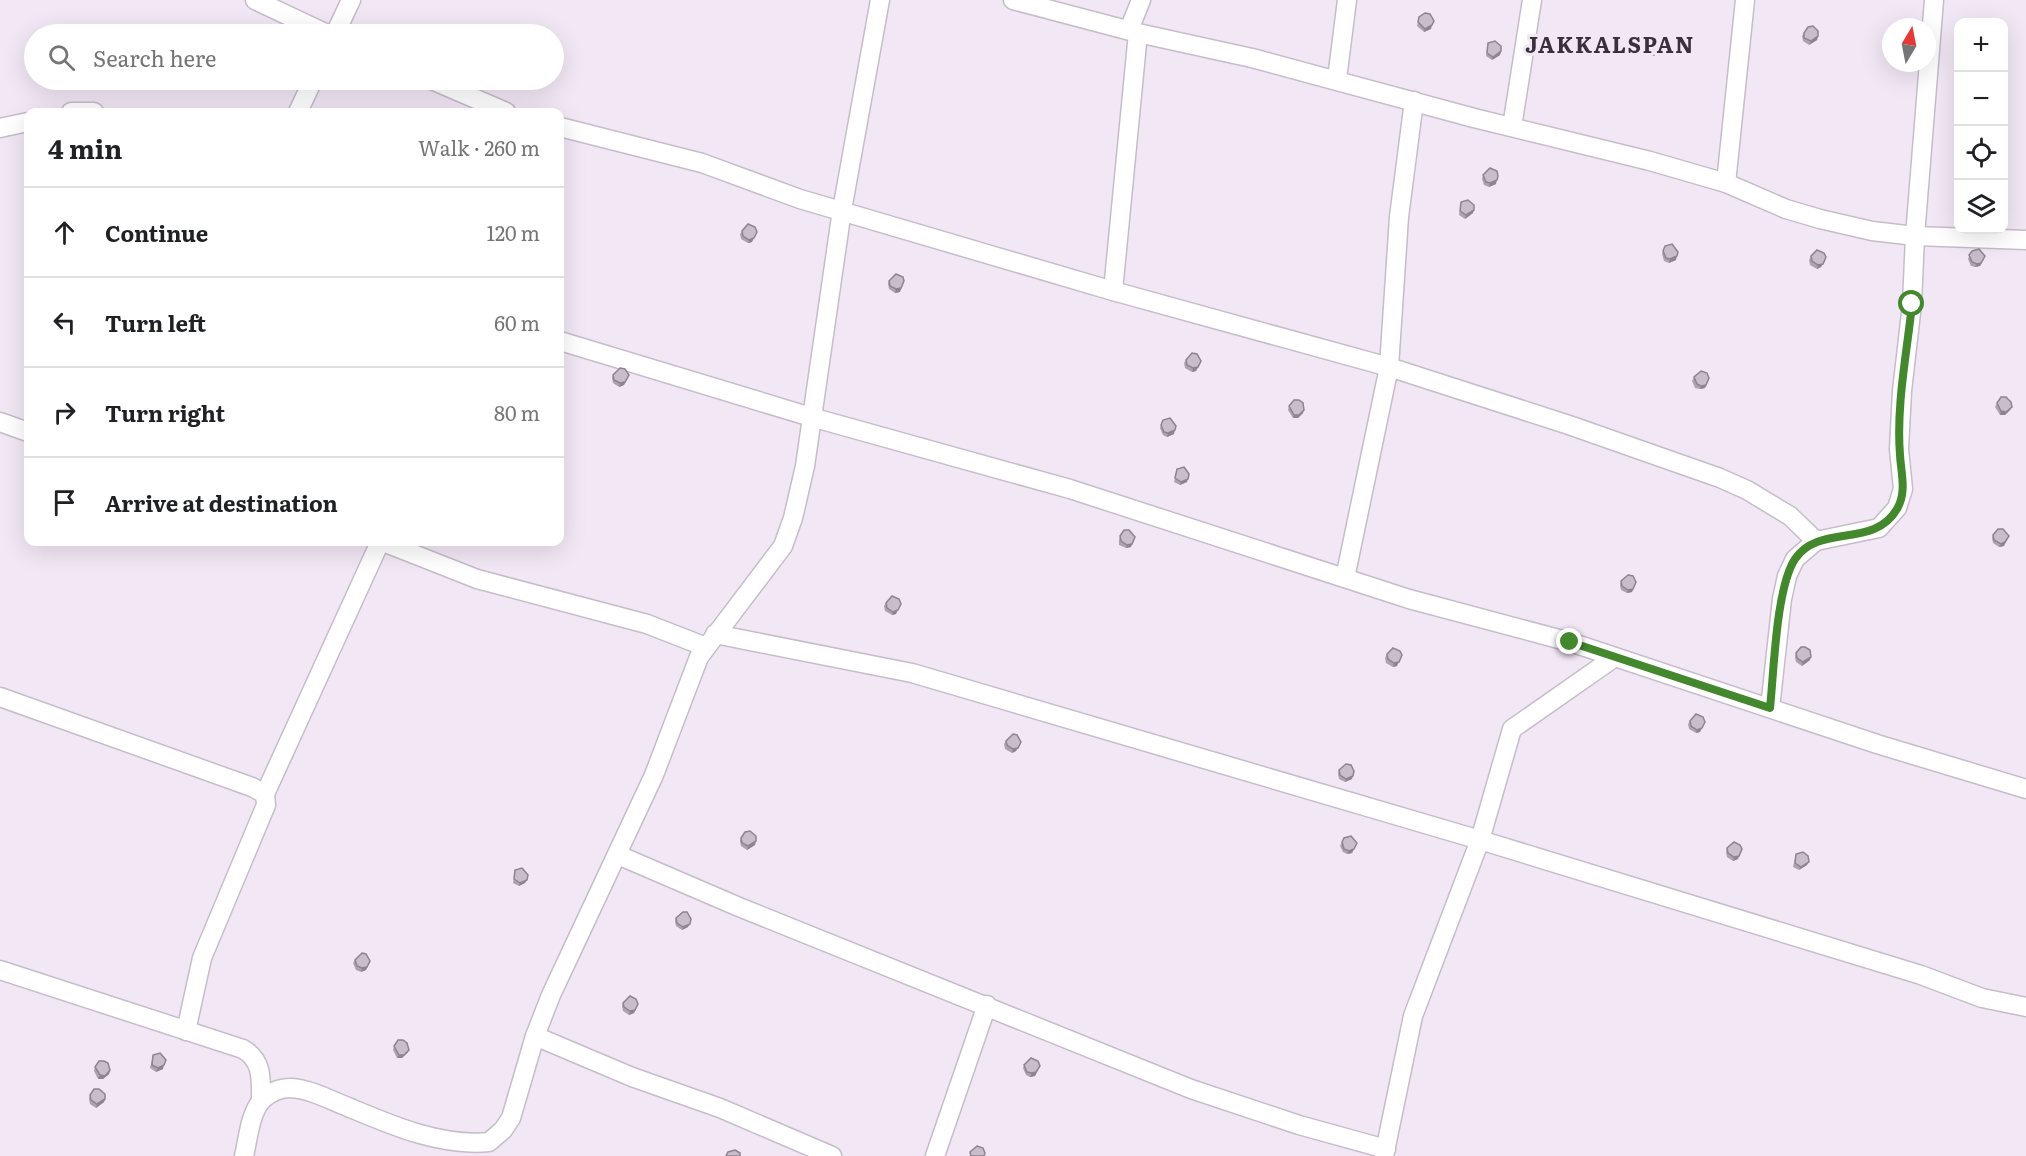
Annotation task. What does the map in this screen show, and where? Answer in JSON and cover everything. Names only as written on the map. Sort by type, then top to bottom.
[{"type":"street","points":[[255,0],[306,24]]},
{"type":"street","points":[[340,24],[351,0]]},
{"type":"street","points":[[244,1156],[254,1114],[261,1101],[275,1090],[291,1088],[318,1095],[428,1136],[452,1149],[489,1142],[503,1130],[511,1118],[535,1036],[571,950],[618,855],[677,719],[692,675],[710,640],[783,546],[799,494],[842,210],[880,0]]},
{"type":"street","points":[[1013,0],[1134,32],[1337,80],[1726,183],[1786,209],[1820,219],[1872,231],[1915,236],[2026,240]]},
{"type":"street","points":[[1113,291],[1134,32],[1141,0]]},
{"type":"street","points":[[1337,80],[1347,0]]},
{"type":"street","points":[[1512,127],[1532,0]]},
{"type":"street","points":[[1726,183],[1745,0]]},
{"type":"street","points":[[1770,708],[1787,576],[1795,559],[1816,541],[1879,528],[1897,508],[1901,498],[1903,489],[1899,449],[1934,0]]},
{"type":"street","points":[[299,108],[308,90]]},
{"type":"street","points":[[455,90],[497,108]]},
{"type":"street","points":[[1345,578],[1389,367],[1399,217],[1414,101]]},
{"type":"street","points":[[0,128],[24,123]]},
{"type":"street","points":[[564,128],[729,171],[780,192],[1113,291],[1389,367],[1569,425],[1720,478],[1783,512],[1816,541]]},
{"type":"street","points":[[564,342],[811,417],[1070,489],[1345,578],[1615,657],[2026,789]]},
{"type":"street","points":[[0,422],[24,431]]},
{"type":"street","points":[[186,1031],[202,958],[266,805],[265,794],[379,546]]},
{"type":"street","points":[[391,546],[477,579],[710,640],[912,673],[1480,840],[1910,971],[1982,998],[2026,1007]]},
{"type":"street","points":[[618,855],[739,907],[1191,1089],[1385,1153],[1413,1016],[1480,840],[1512,729],[1615,657]]},
{"type":"street","points":[[0,697],[252,787],[265,794]]},
{"type":"street","points":[[1,972],[237,1047],[256,1059],[261,1076],[261,1101]]},
{"type":"street","points":[[935,1156],[987,1005]]},
{"type":"street","points":[[535,1036],[632,1077],[720,1108],[832,1156]]},
{"type":"building","points":[[1425,13],[1430,14],[1434,21],[1425,29],[1418,22],[1419,17]]},
{"type":"building","points":[[1813,26],[1818,31],[1818,36],[1811,41],[1804,38],[1804,33],[1808,27]]},
{"type":"building","points":[[1650,38],[1655,38],[1660,42],[1661,47],[1656,52],[1650,52],[1646,44]]},
{"type":"building","points":[[1495,41],[1501,46],[1501,51],[1493,57],[1487,53],[1488,43]]},
{"type":"building","points":[[1490,168],[1497,171],[1498,176],[1497,180],[1490,183],[1486,182],[1483,175]]},
{"type":"building","points":[[1468,200],[1474,205],[1474,210],[1466,215],[1460,211],[1461,202]]},
{"type":"building","points":[[748,224],[755,227],[757,232],[754,238],[749,240],[743,236],[742,231]]},
{"type":"building","points":[[1672,244],[1678,252],[1677,256],[1666,258],[1663,251],[1665,246]]},
{"type":"building","points":[[1979,249],[1985,256],[1981,263],[1977,264],[1972,262],[1969,255],[1972,251]]},
{"type":"building","points":[[1817,250],[1824,253],[1826,257],[1823,264],[1818,265],[1812,261],[1811,256]]},
{"type":"building","points":[[896,274],[903,277],[904,281],[901,288],[896,289],[890,286],[889,281]]},
{"type":"building","points":[[1192,353],[1197,354],[1201,361],[1198,367],[1193,368],[1187,365],[1186,360]]},
{"type":"building","points":[[620,368],[625,369],[629,375],[625,382],[620,383],[614,380],[613,375]]},
{"type":"building","points":[[1701,371],[1707,373],[1709,378],[1706,385],[1701,386],[1697,384],[1694,377]]},
{"type":"building","points":[[2001,397],[2006,397],[2011,402],[2012,407],[2006,412],[2001,411],[1997,403]]},
{"type":"building","points":[[1294,400],[1303,403],[1304,410],[1299,415],[1294,415],[1289,406]]},
{"type":"building","points":[[1170,418],[1176,426],[1175,430],[1164,432],[1161,425],[1163,420]]},
{"type":"building","points":[[1184,467],[1189,474],[1188,479],[1181,482],[1175,478],[1177,469]]},
{"type":"building","points":[[1998,529],[2003,529],[2009,536],[2001,544],[1994,540],[1993,535]]},
{"type":"building","points":[[1124,530],[1129,530],[1135,537],[1132,544],[1127,545],[1121,541],[1120,536]]},
{"type":"building","points":[[1628,575],[1633,576],[1636,582],[1633,589],[1628,590],[1622,586],[1621,581]]},
{"type":"building","points":[[892,596],[899,599],[901,604],[898,610],[893,612],[887,608],[886,603]]},
{"type":"building","points":[[1801,647],[1810,650],[1811,657],[1803,662],[1797,658],[1796,653]]},
{"type":"building","points":[[1393,648],[1400,651],[1402,655],[1399,662],[1394,663],[1388,659],[1387,654]]},
{"type":"building","points":[[1696,714],[1703,717],[1705,722],[1702,728],[1697,730],[1691,726],[1690,721]]},
{"type":"building","points":[[1013,734],[1017,735],[1021,742],[1018,748],[1013,749],[1007,745],[1006,741]]},
{"type":"building","points":[[1346,764],[1351,765],[1354,771],[1353,776],[1346,779],[1340,775],[1339,770]]},
{"type":"building","points":[[750,831],[756,836],[756,841],[748,846],[742,843],[741,838],[745,832]]},
{"type":"building","points":[[1351,836],[1357,843],[1354,849],[1349,851],[1344,849],[1342,842],[1344,838]]},
{"type":"building","points":[[1734,842],[1742,849],[1739,856],[1734,857],[1728,853],[1727,848]]},
{"type":"building","points":[[1803,852],[1808,856],[1809,862],[1801,867],[1795,863],[1796,854]]},
{"type":"building","points":[[522,868],[528,875],[527,880],[520,883],[514,879],[515,870]]},
{"type":"building","points":[[683,912],[687,912],[691,919],[690,924],[683,927],[677,923],[676,918]]},
{"type":"building","points":[[362,953],[366,954],[370,961],[367,967],[362,968],[357,966],[355,960]]},
{"type":"building","points":[[630,996],[636,999],[638,1004],[635,1010],[630,1011],[624,1007],[623,1003]]},
{"type":"building","points":[[398,1040],[407,1043],[409,1050],[404,1055],[399,1055],[394,1046]]},
{"type":"building","points":[[160,1053],[166,1060],[164,1065],[158,1068],[152,1065],[153,1055]]},
{"type":"building","points":[[1031,1058],[1038,1061],[1040,1066],[1036,1072],[1032,1073],[1027,1072],[1024,1065]]},
{"type":"building","points":[[99,1061],[108,1063],[110,1070],[105,1076],[100,1075],[95,1067]]},
{"type":"building","points":[[94,1089],[99,1089],[105,1094],[105,1099],[97,1104],[91,1100],[90,1095]]},
{"type":"building","points":[[977,1146],[983,1148],[984,1156],[971,1156],[970,1152]]},
{"type":"building","points":[[735,1150],[740,1153],[740,1156],[726,1156],[728,1152]]},
{"type":"district","name":"JAKKALSPAN","points":[[1610,43]]},
{"type":"route","points":[[1570,642],[1770,708],[1782,599],[1787,576],[1795,559],[1805,548],[1816,541],[1867,533],[1879,528],[1888,521],[1901,498],[1903,489],[1899,449],[1902,391],[1912,304]]}]
